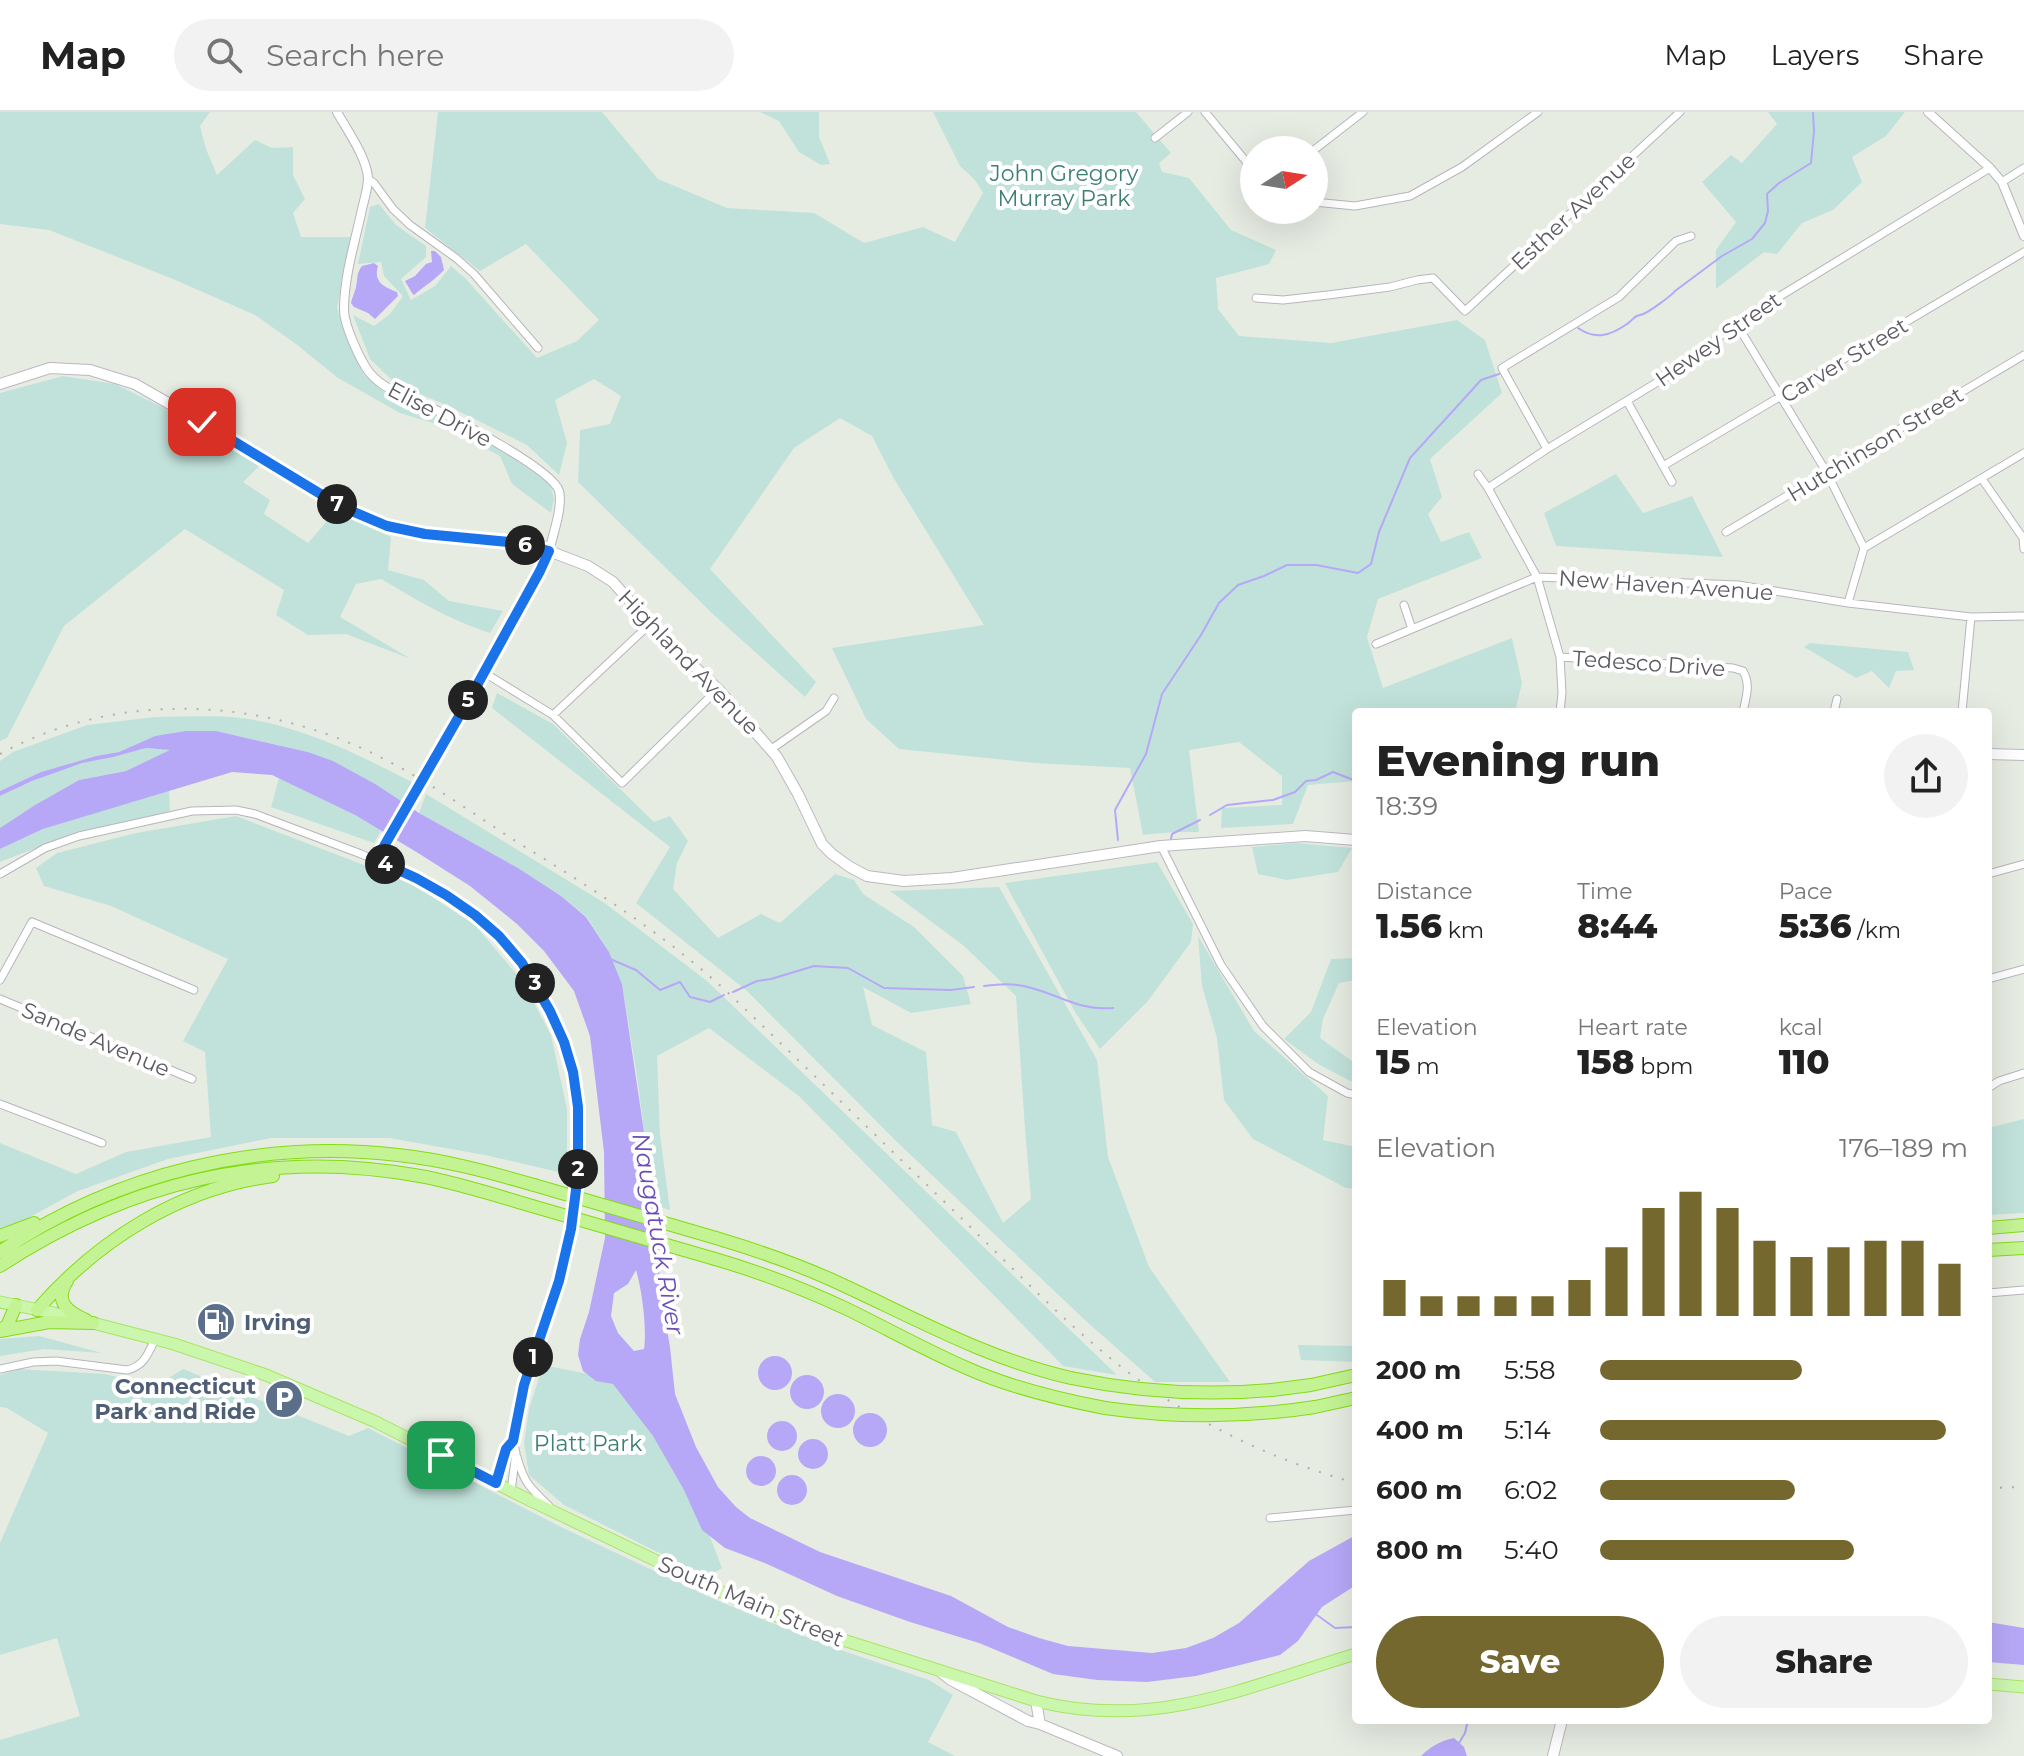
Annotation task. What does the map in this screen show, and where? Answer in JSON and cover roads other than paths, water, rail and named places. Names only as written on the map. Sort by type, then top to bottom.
[{"type":"highway","points":[[0,1236],[78,1202],[188,1168],[234,1158],[282,1153],[377,1153],[472,1168],[764,1253],[988,1353],[1071,1378],[1121,1388],[1224,1394],[1311,1385],[1352,1376]]},
{"type":"highway","points":[[0,1266],[102,1210],[190,1181],[236,1172],[283,1168],[353,1168],[456,1184],[758,1272],[802,1289],[949,1360],[1038,1393],[1105,1408],[1199,1416],[1315,1407],[1352,1399]]},
{"type":"highway","points":[[37,1310],[76,1270],[107,1245],[148,1218],[217,1188],[283,1175],[400,1173]]},
{"type":"highway","points":[[0,1252],[54,1219],[118,1190]]},
{"type":"highway","points":[[1992,1228],[2024,1225]]},
{"type":"highway","points":[[1992,1250],[2024,1248]]},
{"type":"highway","points":[[76,1270],[65,1283],[62,1298],[67,1309],[93,1323]]},
{"type":"highway","points":[[0,1330],[7,1326],[16,1305]]},
{"type":"highway","points":[[0,1330],[49,1322],[93,1323]]},
{"type":"main road","name":"Highland Avenue","points":[[0,384],[50,368],[90,370],[103,374],[135,384],[342,507],[387,526],[425,534],[519,543],[588,566],[613,582],[650,624],[718,689],[777,757],[822,844],[850,867],[867,876],[904,881],[952,878],[1161,846],[1305,836],[1352,840]]},
{"type":"main road","points":[[1992,754],[2024,755]]},
{"type":"main road","name":"South Main Street","points":[[0,1303],[174,1344],[266,1375],[333,1402],[755,1608],[821,1633],[1036,1701],[1065,1708],[1109,1712],[1170,1708],[1219,1697],[1352,1655]]},
{"type":"main road","points":[[942,1673],[1028,1721],[1117,1756]]},
{"type":"main road","points":[[1992,1684],[2024,1687]]},
{"type":"main road","points":[[1036,1701],[1040,1724]]},
{"type":"main road","points":[[1553,1756],[1561,1724]]},
{"type":"street","points":[[337,112],[362,158],[368,179],[393,209],[474,274],[538,348]]},
{"type":"street","points":[[1155,138],[1188,112]]},
{"type":"street","points":[[1205,112],[1240,154]]},
{"type":"street","points":[[1328,139],[1363,112]]},
{"type":"street","points":[[1328,203],[1355,206],[1410,196],[1462,167],[1537,112]]},
{"type":"street","name":"Esther Avenue","points":[[1256,298],[1298,299],[1390,287],[1423,278],[1435,279],[1465,311],[1680,112]]},
{"type":"street","points":[[1928,112],[2002,182],[2024,236]]},
{"type":"street","name":"Hewey Street","points":[[1488,488],[1684,366],[1736,323],[1990,168]]},
{"type":"street","points":[[2002,182],[2024,168]]},
{"type":"street","name":"Elise Drive","points":[[368,179],[344,313],[354,344],[370,373],[391,390],[483,435],[554,482],[559,504],[549,551]]},
{"type":"street","points":[[1547,449],[1502,368],[1619,297],[1676,241],[1691,236]]},
{"type":"street","name":"Carver Street","points":[[1663,466],[2024,252]]},
{"type":"street","points":[[1736,323],[1827,473],[1864,548],[1848,603]]},
{"type":"street","name":"Hutchinson Street","points":[[1726,532],[2024,355]]},
{"type":"street","points":[[1627,401],[1672,482]]},
{"type":"street","points":[[1864,548],[2024,453]]},
{"type":"street","points":[[1478,474],[1537,577],[1560,657],[1560,708]]},
{"type":"street","points":[[1982,479],[2024,538],[2024,549]]},
{"type":"street","points":[[376,860],[549,551]]},
{"type":"street","name":"New Haven Avenue","points":[[1376,644],[1537,577],[1738,585],[1848,603],[1971,617],[2024,616]]},
{"type":"street","points":[[1404,605],[1412,629]]},
{"type":"street","points":[[1962,708],[1971,617]]},
{"type":"street","points":[[553,715],[650,624]]},
{"type":"street","name":"Tedesco Drive","points":[[1560,657],[1733,668],[1743,671],[1748,679],[1744,708]]},
{"type":"street","points":[[483,672],[553,715],[622,783],[718,689]]},
{"type":"street","points":[[770,750],[826,711],[834,698]]},
{"type":"street","points":[[1835,708],[1837,699]]},
{"type":"street","points":[[0,874],[68,839],[182,813],[236,810],[255,814],[416,878],[475,915],[499,936],[522,963],[550,1011],[573,1072],[578,1107],[576,1190],[571,1229],[559,1281],[524,1385],[513,1441],[527,1483],[552,1511]]},
{"type":"street","points":[[1161,846],[1221,965],[1263,1026],[1309,1072],[1352,1094]]},
{"type":"street","points":[[1992,873],[2024,864]]},
{"type":"street","points":[[0,980],[32,922],[194,990]]},
{"type":"street","points":[[1992,978],[2024,969]]},
{"type":"street","name":"Sande Avenue","points":[[0,999],[192,1079]]},
{"type":"street","points":[[1992,1085],[2024,1073]]},
{"type":"street","points":[[0,1104],[102,1143]]},
{"type":"street","points":[[1992,1293],[2024,1290]]},
{"type":"street","points":[[0,1369],[56,1361],[127,1370],[144,1361],[155,1339]]},
{"type":"street","points":[[496,1483],[506,1449],[513,1441]]},
{"type":"street","points":[[511,1491],[516,1453]]},
{"type":"street","points":[[1270,1518],[1352,1510]]},
{"type":"waterway","points":[[1578,328],[1596,335],[1615,331],[1660,304],[1722,256],[1752,239],[1765,223],[1767,194],[1811,163],[1813,112]]},
{"type":"waterway","points":[[1118,840],[1115,810],[1146,754],[1162,694],[1219,603],[1238,585],[1287,565],[1316,565],[1358,573],[1371,564],[1379,532],[1410,458],[1481,380],[1499,374]]},
{"type":"waterway","points":[[1210,815],[1227,805],[1273,800],[1295,792],[1306,781],[1333,772],[1352,779]]},
{"type":"waterway","points":[[1171,839],[1172,834],[1200,820]]},
{"type":"waterway","points":[[610,959],[636,970],[660,990],[680,982],[690,997],[710,1002],[724,995]]},
{"type":"waterway","points":[[733,992],[757,981],[814,966],[848,968],[884,988],[951,990],[974,987]]},
{"type":"waterway","points":[[984,986],[1022,986],[1080,1005],[1113,1008]]},
{"type":"waterway","points":[[1317,1615],[1335,1628],[1352,1627]]},
{"type":"waterway","points":[[1459,1743],[1467,1724]]},
{"type":"railway","points":[[0,754],[45,733],[92,719],[140,711],[189,709],[238,713],[286,722],[333,736],[396,765],[598,893],[700,968],[1058,1313],[1124,1369],[1178,1406],[1234,1437],[1294,1463],[1352,1482]]},
{"type":"railway","points":[[1992,1488],[2024,1487]]},
{"type":"place","name":"Irving","points":[[216,1322]]},
{"type":"place","name":"Connecticut Park and Ride","points":[[284,1399]]},
{"type":"park label","name":"John Gregory Murray Park","points":[[1064,186]]},
{"type":"park label","name":"Platt Park","points":[[588,1443]]},
{"type":"water label","name":"Naugatuck River","points":[[658,1234]]}]
